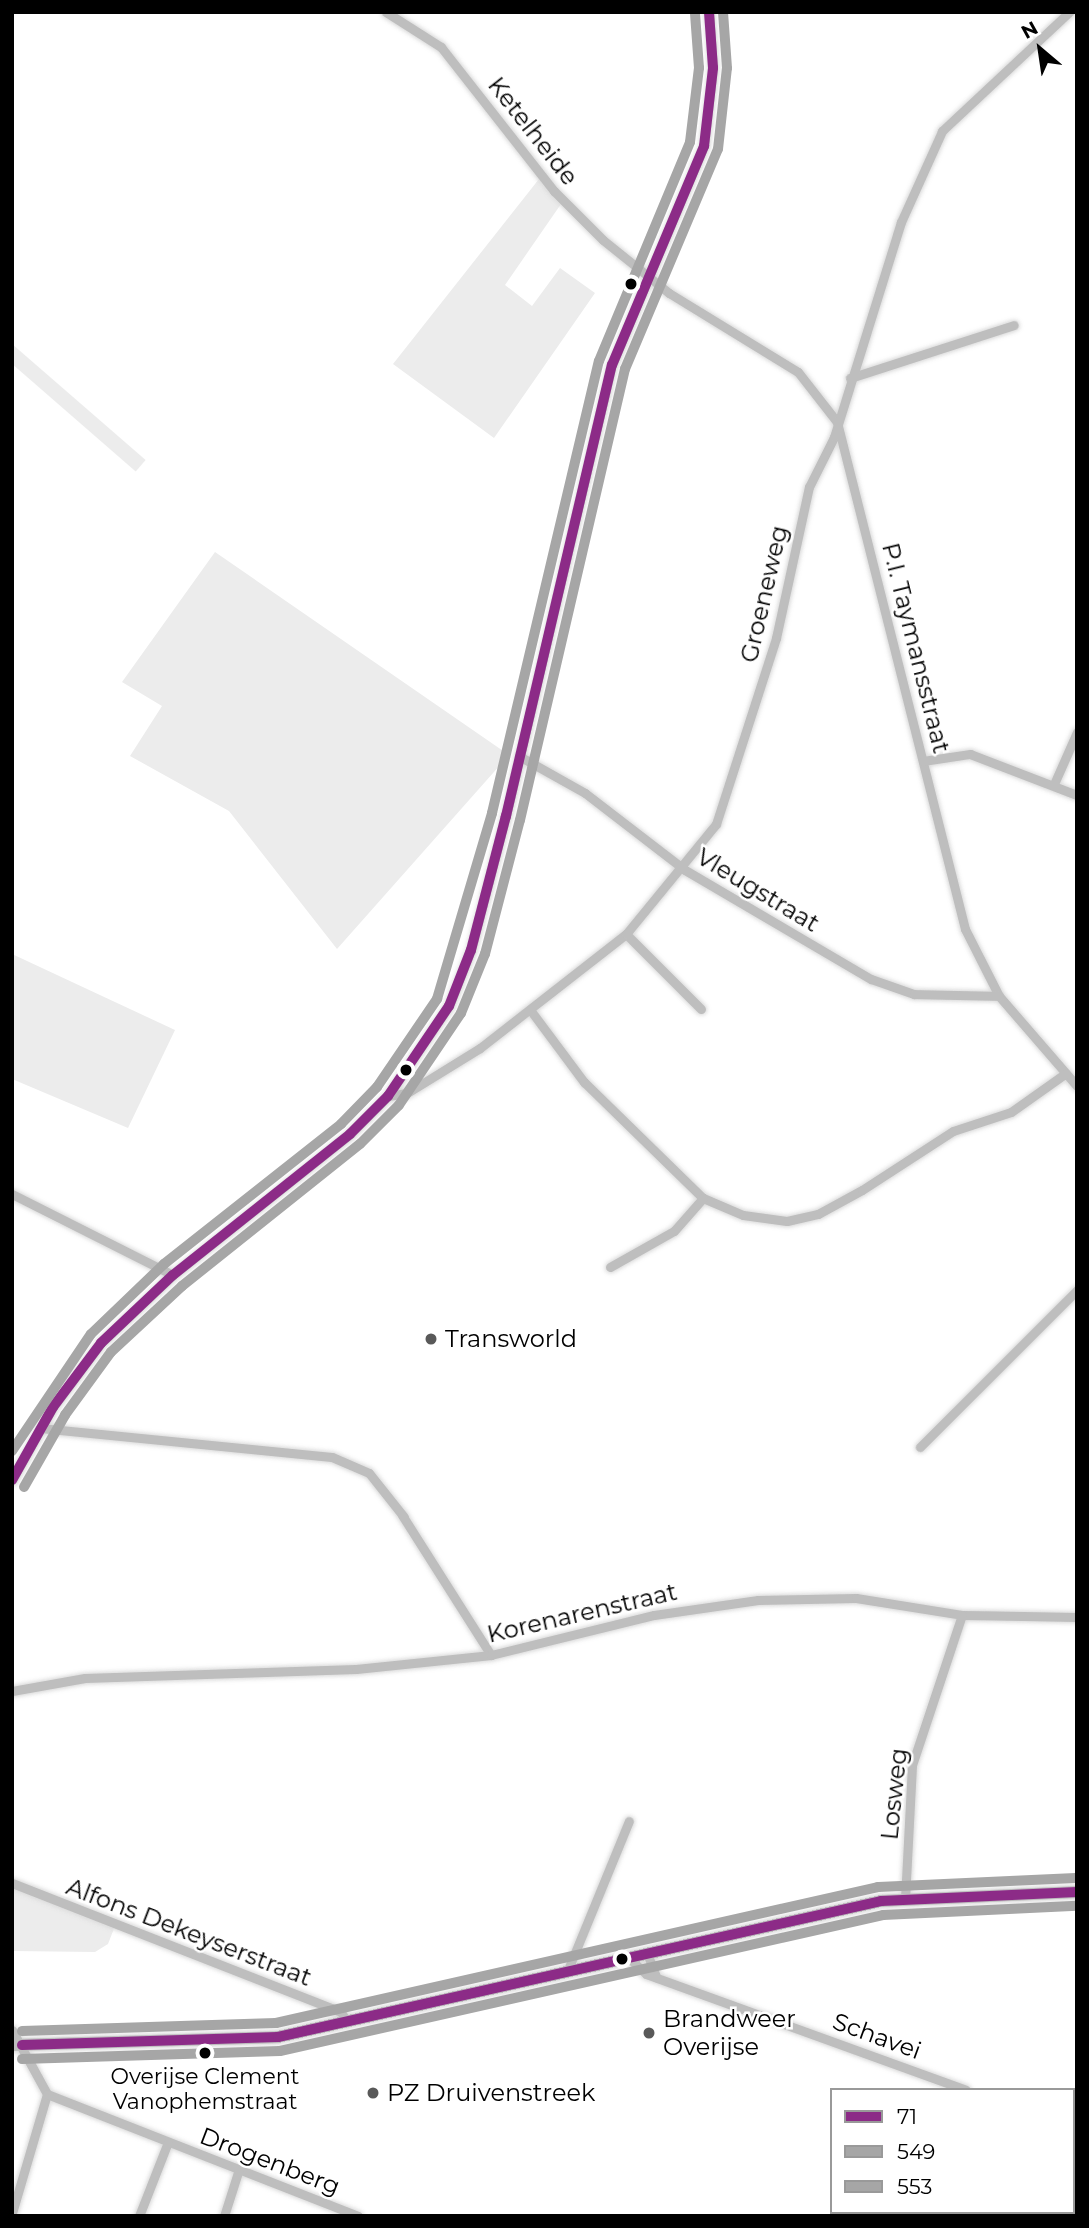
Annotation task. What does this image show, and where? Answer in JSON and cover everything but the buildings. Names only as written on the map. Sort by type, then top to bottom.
[{"type":"main road","points":[[17,2045],[222,2044],[347,2022],[647,1953],[905,1899],[1077,1892]]},
{"type":"street","name":"Ketelheide","points":[[386,12],[440,47],[554,191],[649,277]]},
{"type":"street","points":[[12,1480],[40,1428],[101,1343],[173,1275],[302,1175],[388,1096],[443,1016],[463,972],[519,756],[605,389],[704,146],[712,95],[709,12]]},
{"type":"street","name":"Groeneweg","points":[[388,1096],[407,1093],[531,1012],[626,934],[685,870],[716,824],[748,741],[795,564],[802,512],[837,422],[881,274],[942,131],[1069,12]]},
{"type":"street","name":"P.I. Taymansstraat","points":[[649,277],[779,357],[819,394],[837,422],[965,929],[999,996],[1077,1086]]},
{"type":"street","points":[[850,378],[1014,325]]},
{"type":"street","points":[[1054,784],[1077,732]]},
{"type":"street","points":[[923,761],[970,754],[1077,795]]},
{"type":"street","name":"Vleugstraat","points":[[519,756],[584,793],[685,870],[871,979],[915,994],[999,996]]},
{"type":"street","points":[[626,934],[701,1009]]},
{"type":"street","points":[[531,1012],[584,1082],[703,1198],[743,1215],[787,1221],[818,1214],[953,1131],[1011,1112],[1066,1073]]},
{"type":"street","points":[[12,1194],[173,1275]]},
{"type":"street","points":[[610,1267],[674,1231],[703,1198]]},
{"type":"street","points":[[920,1447],[1077,1290]]},
{"type":"street","points":[[40,1428],[332,1457],[379,1482],[491,1656]]},
{"type":"street","name":"Korenarenstraat","points":[[12,1691],[85,1678],[356,1669],[491,1656],[654,1615],[758,1600],[856,1598],[962,1615],[1077,1617]]},
{"type":"street","name":"Losweg","points":[[905,1899],[912,1765],[962,1615]]},
{"type":"street","points":[[566,1972],[629,1821]]},
{"type":"street","name":"Alfons Dekeyserstraat","points":[[12,1883],[341,2012],[347,2022]]},
{"type":"street","points":[[647,1953],[656,1977]]},
{"type":"street","name":"Schavei","points":[[628,1958],[656,1977],[961,2088]]},
{"type":"street","points":[[12,2030],[17,2045],[47,2094],[12,2213]]},
{"type":"street","name":"Drogenberg","points":[[47,2094],[359,2216]]},
{"type":"street","name":"Drogenberg","points":[[139,2216],[169,2142]]},
{"type":"street","points":[[224,2216],[239,2169]]},
{"type":"shaded area","points":[[539,179],[561,204],[505,285],[532,306],[560,268],[595,293],[494,438],[393,364]]},
{"type":"shaded area","points":[[12,344],[146,460],[136,471],[12,364]]},
{"type":"shaded area","points":[[215,552],[509,755],[337,949],[229,811],[130,756],[162,706],[122,682]]},
{"type":"shaded area","points":[[12,954],[175,1030],[128,1128],[12,1079]]},
{"type":"shaded area","points":[[12,1886],[115,1926],[108,1944],[95,1952],[12,1951]]},
{"type":"transit line","name":"71","points":[[12,1480],[53,1407],[101,1343],[173,1275],[350,1134],[388,1096],[449,1006],[471,950],[506,816],[612,365],[704,146],[713,68],[709,12]]},
{"type":"transit line","name":"549","points":[[24,1487],[65,1415],[111,1352],[182,1286],[360,1144],[399,1105],[461,1013],[485,954],[520,820],[625,369],[718,149],[727,68],[723,12]]},
{"type":"transit line","name":"553","points":[[12,1451],[91,1334],[164,1264],[341,1124],[377,1087],[437,999],[492,813],[599,361],[690,142],[699,68],[695,13]]},
{"type":"transit line","name":"553","points":[[22,2031],[276,2023],[878,1887],[1076,1878]]},
{"type":"transit line","name":"71","points":[[22,2045],[278,2037],[881,1901],[1077,1892]]},
{"type":"transit line","name":"549","points":[[22,2059],[280,2051],[883,1915],[1077,1906]]},
{"type":"place","name":"Transworld","points":[[431,1339]]},
{"type":"place","name":"Brandweer Overijse","points":[[649,2033]]},
{"type":"place","name":"Overijse Clement Vanophemstraat","points":[[205,2053]]},
{"type":"place","name":"PZ Druivenstreek","points":[[373,2093]]}]
